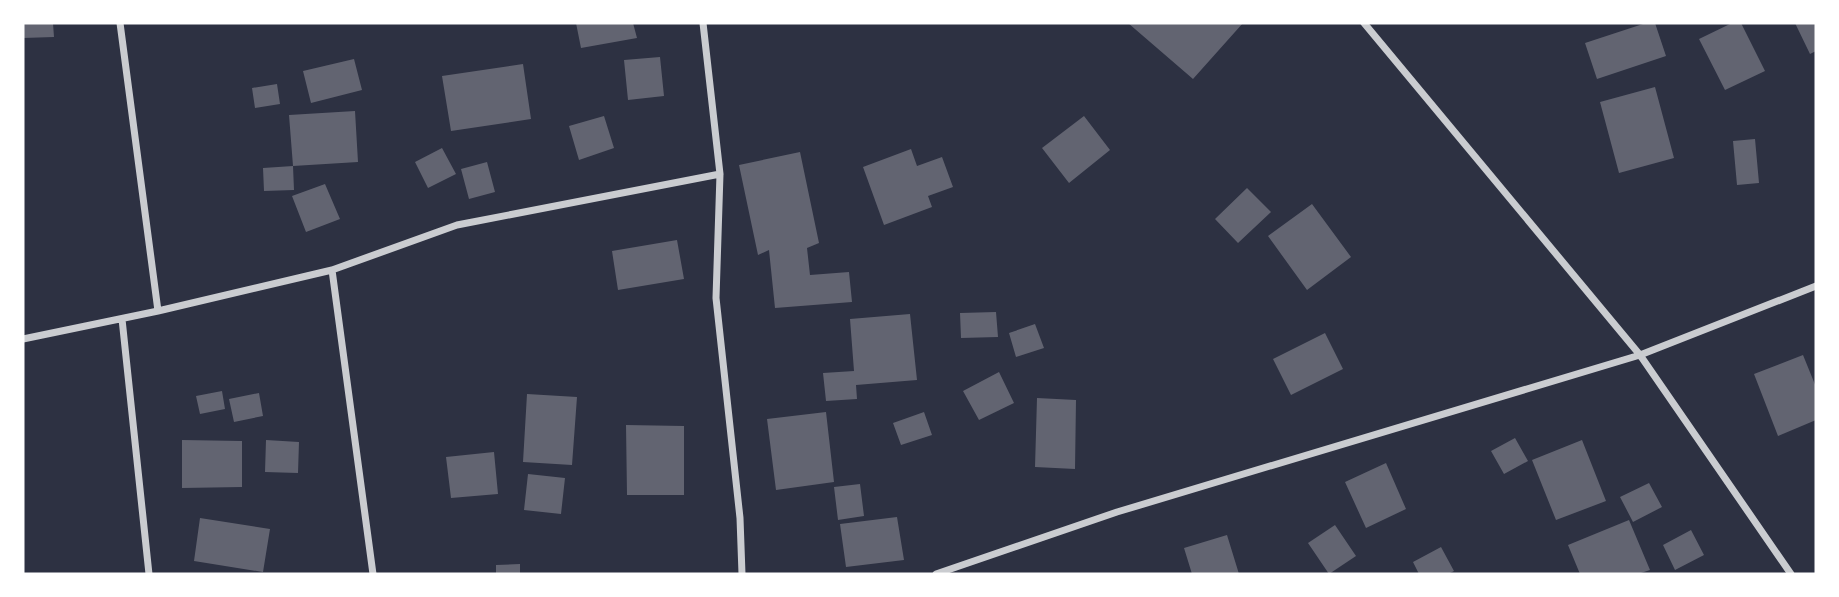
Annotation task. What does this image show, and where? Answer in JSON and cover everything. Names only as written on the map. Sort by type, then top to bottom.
[{"type":"street","points":[[120,23],[159,311]]},
{"type":"street","points":[[703,23],[720,174],[716,298],[740,518],[742,574]]},
{"type":"street","points":[[1364,23],[1640,355],[1791,574]]},
{"type":"street","points":[[23,338],[159,311],[331,270],[457,225],[720,174]]},
{"type":"street","points":[[331,270],[373,574]]},
{"type":"street","points":[[936,574],[1116,512],[1640,355],[1816,286]]},
{"type":"street","points":[[122,319],[149,574]]},
{"type":"building","points":[[23,23],[53,23],[54,37],[23,38]]},
{"type":"building","points":[[576,23],[633,23],[637,38],[581,48]]},
{"type":"building","points":[[1128,23],[1243,23],[1193,79]]},
{"type":"building","points":[[1646,23],[1655,23],[1666,56],[1597,79],[1585,43]]},
{"type":"building","points":[[1732,23],[1741,23],[1765,71],[1725,90],[1699,39]]},
{"type":"building","points":[[1795,23],[1816,23],[1816,51],[1810,54]]},
{"type":"building","points":[[660,57],[664,96],[628,100],[624,60]]},
{"type":"building","points":[[354,59],[362,90],[311,103],[303,71]]},
{"type":"building","points":[[523,64],[531,119],[451,131],[442,76]]},
{"type":"building","points":[[277,84],[280,104],[255,108],[252,88]]},
{"type":"building","points":[[1655,87],[1674,158],[1619,173],[1600,102]]},
{"type":"building","points":[[355,111],[358,162],[293,166],[289,115]]},
{"type":"building","points":[[604,116],[614,148],[579,160],[569,126]]},
{"type":"building","points":[[1084,116],[1110,150],[1069,183],[1042,148]]},
{"type":"building","points":[[1755,139],[1759,183],[1737,185],[1733,141]]},
{"type":"building","points":[[442,148],[456,174],[428,188],[415,162]]},
{"type":"building","points":[[911,149],[917,166],[942,157],[953,187],[928,196],[932,207],[884,225],[863,167]]},
{"type":"building","points":[[800,152],[819,243],[807,248],[810,275],[849,272],[852,302],[775,308],[769,250],[758,255],[739,165]]},
{"type":"building","points":[[487,162],[495,192],[469,199],[461,169]]},
{"type":"building","points":[[293,166],[294,190],[264,191],[263,168]]},
{"type":"building","points":[[325,184],[340,219],[306,232],[292,196]]},
{"type":"building","points":[[1247,188],[1271,212],[1238,243],[1215,219]]},
{"type":"building","points":[[1312,204],[1351,257],[1307,290],[1268,236]]},
{"type":"building","points":[[677,240],[684,279],[618,290],[612,251]]},
{"type":"building","points":[[996,312],[998,337],[961,338],[960,313]]},
{"type":"building","points":[[910,314],[917,380],[856,385],[857,399],[826,401],[823,373],[854,371],[850,319]]},
{"type":"building","points":[[1035,324],[1044,348],[1016,357],[1009,333]]},
{"type":"building","points":[[1325,333],[1343,369],[1291,395],[1273,359]]},
{"type":"building","points":[[1803,355],[1816,387],[1816,420],[1778,436],[1754,374]]},
{"type":"building","points":[[999,372],[1014,403],[979,420],[963,391]]},
{"type":"building","points":[[222,391],[225,409],[200,414],[196,396]]},
{"type":"building","points":[[259,393],[263,416],[234,422],[229,399]]},
{"type":"building","points":[[527,394],[577,397],[572,465],[523,462]]},
{"type":"building","points":[[1037,398],[1076,400],[1075,469],[1035,467]]},
{"type":"building","points":[[826,412],[834,482],[776,490],[767,419]]},
{"type":"building","points":[[924,412],[932,435],[901,445],[893,423]]},
{"type":"building","points":[[626,425],[684,426],[684,495],[627,495]]},
{"type":"building","points":[[1515,438],[1528,461],[1504,474],[1491,451]]},
{"type":"building","points":[[182,440],[242,441],[242,487],[182,488]]},
{"type":"building","points":[[266,440],[299,442],[298,473],[265,472]]},
{"type":"building","points":[[1582,440],[1606,501],[1556,520],[1532,460]]},
{"type":"building","points":[[494,452],[498,494],[451,498],[446,457]]},
{"type":"building","points":[[1386,463],[1406,509],[1366,528],[1345,482]]},
{"type":"building","points":[[528,474],[565,478],[561,514],[524,510]]},
{"type":"building","points":[[1649,483],[1662,507],[1633,522],[1620,497]]},
{"type":"building","points":[[860,484],[864,516],[838,520],[834,487]]},
{"type":"building","points":[[897,517],[904,560],[846,567],[840,524]]},
{"type":"building","points":[[200,518],[270,529],[263,572],[194,561]]},
{"type":"building","points":[[1629,520],[1650,570],[1638,574],[1580,574],[1568,545]]},
{"type":"building","points":[[1335,525],[1356,556],[1329,574],[1308,543]]},
{"type":"building","points":[[1691,530],[1704,555],[1675,570],[1663,545]]},
{"type":"building","points":[[1227,535],[1239,574],[1192,574],[1184,548]]},
{"type":"building","points":[[1441,547],[1454,571],[1448,574],[1419,574],[1413,562]]},
{"type":"building","points":[[520,564],[520,574],[496,574],[496,565]]}]
